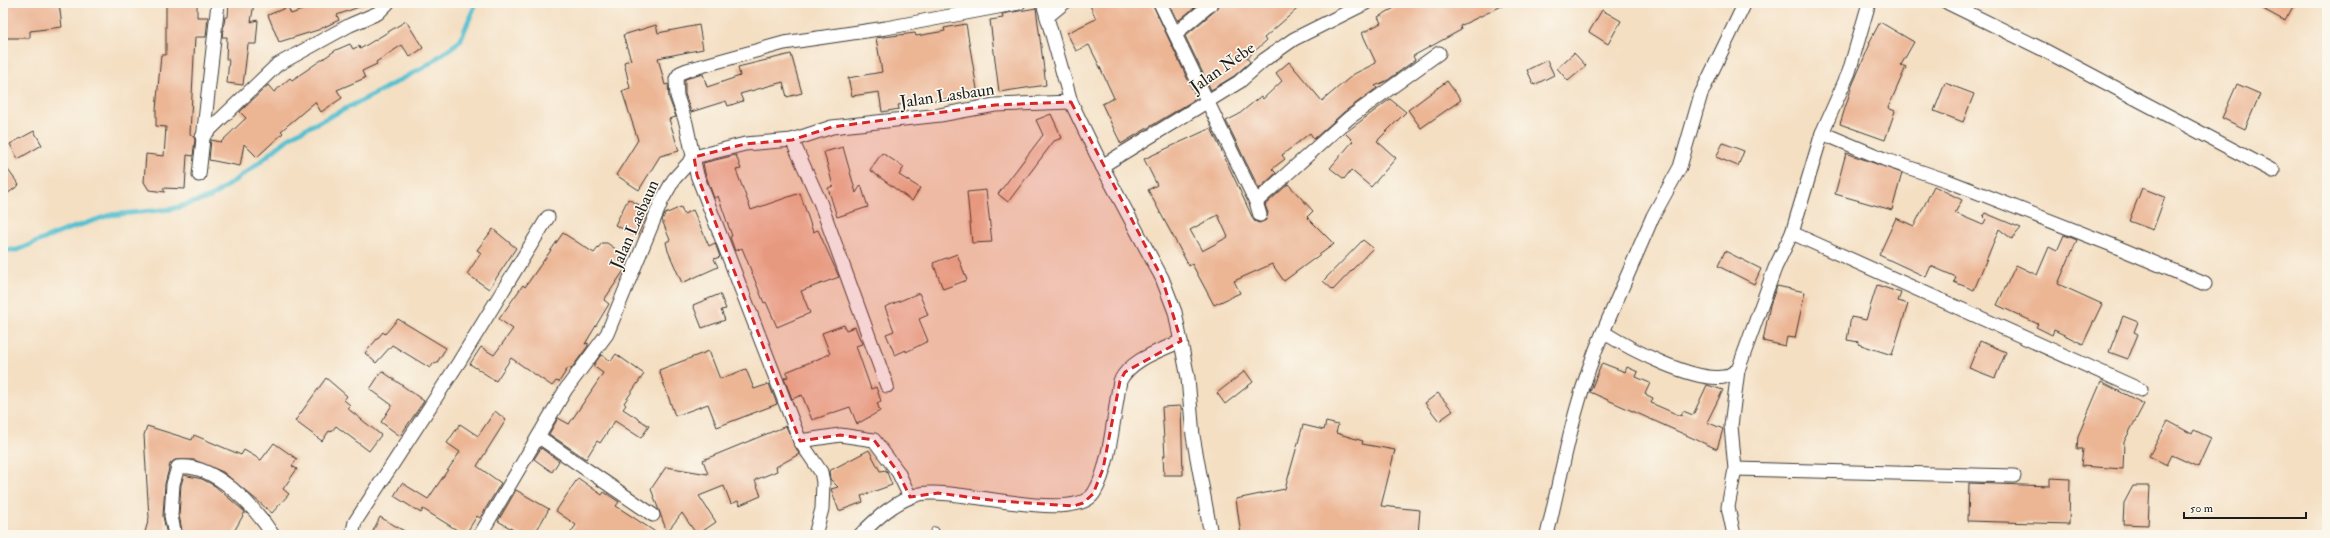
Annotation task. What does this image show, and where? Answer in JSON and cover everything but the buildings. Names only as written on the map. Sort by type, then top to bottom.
[{"type":"street","points":[[199,175],[218,3]]},
{"type":"street","points":[[202,137],[277,65],[350,25],[378,13],[388,3]]},
{"type":"street","points":[[814,535],[822,509],[823,482],[821,472],[800,441],[697,175],[694,157],[675,85],[676,79],[680,73],[784,43],[908,24],[1019,3]]},
{"type":"street","points":[[1043,3],[1071,102],[1102,166],[1162,278],[1175,312],[1188,378],[1193,436],[1211,535]]},
{"type":"street","points":[[1047,17],[1064,3]]},
{"type":"street","points":[[1160,3],[1176,33],[1206,102],[1256,202],[1260,215]]},
{"type":"street","points":[[1176,33],[1212,3]]},
{"type":"street","name":"Jalan Nebe","points":[[1102,166],[1239,82],[1264,60],[1294,39],[1366,3]]},
{"type":"street","points":[[1546,535],[1575,414],[1590,364],[1653,216],[1680,167],[1701,94],[1745,3]]},
{"type":"street","points":[[1734,535],[1728,507],[1735,469],[1731,426],[1738,370],[1775,268],[1792,233],[1822,133],[1849,72],[1869,3]]},
{"type":"street","points":[[1948,3],[2042,49],[2273,171]]},
{"type":"street","points":[[1256,202],[1350,118],[1439,53]]},
{"type":"street","name":"Jalan Lasbaun","points":[[480,535],[566,389],[606,334],[662,200],[674,179],[694,157],[744,144],[792,140],[832,127],[940,115],[995,105],[1071,102]]},
{"type":"street","points":[[1822,133],[1884,159],[1948,181],[2098,240],[2205,284]]},
{"type":"street","points":[[792,140],[820,202],[887,386]]},
{"type":"street","points":[[352,535],[355,522],[459,362],[548,217]]},
{"type":"street","points":[[1792,233],[2141,390]]},
{"type":"street","points":[[1604,332],[1658,360],[1697,376],[1724,377],[1738,370]]},
{"type":"street","points":[[860,535],[886,511],[910,497],[921,494],[938,493],[998,501],[1074,506],[1083,503],[1093,494],[1104,469],[1120,381],[1125,372],[1133,364],[1181,340]]},
{"type":"street","points":[[800,441],[840,435],[874,440],[898,472],[910,497]]},
{"type":"street","points":[[539,437],[653,515]]},
{"type":"street","points":[[175,535],[171,516],[173,484],[178,467],[187,466],[204,470],[218,478],[260,516],[273,535]]},
{"type":"street","points":[[1735,469],[2014,476]]},
{"type":"highlighted area","points":[[1071,102],[1162,278],[1181,341],[1125,372],[1120,381],[1103,469],[1093,494],[1083,503],[1074,506],[998,501],[938,493],[910,497],[898,472],[874,440],[840,435],[800,441],[697,175],[694,157],[745,144],[792,140],[832,127],[995,105]]},
{"type":"waterway","points":[[3,250],[17,250],[66,230],[110,215],[172,209],[211,197],[252,168],[293,135],[367,98],[426,66],[460,41],[476,3]]}]
